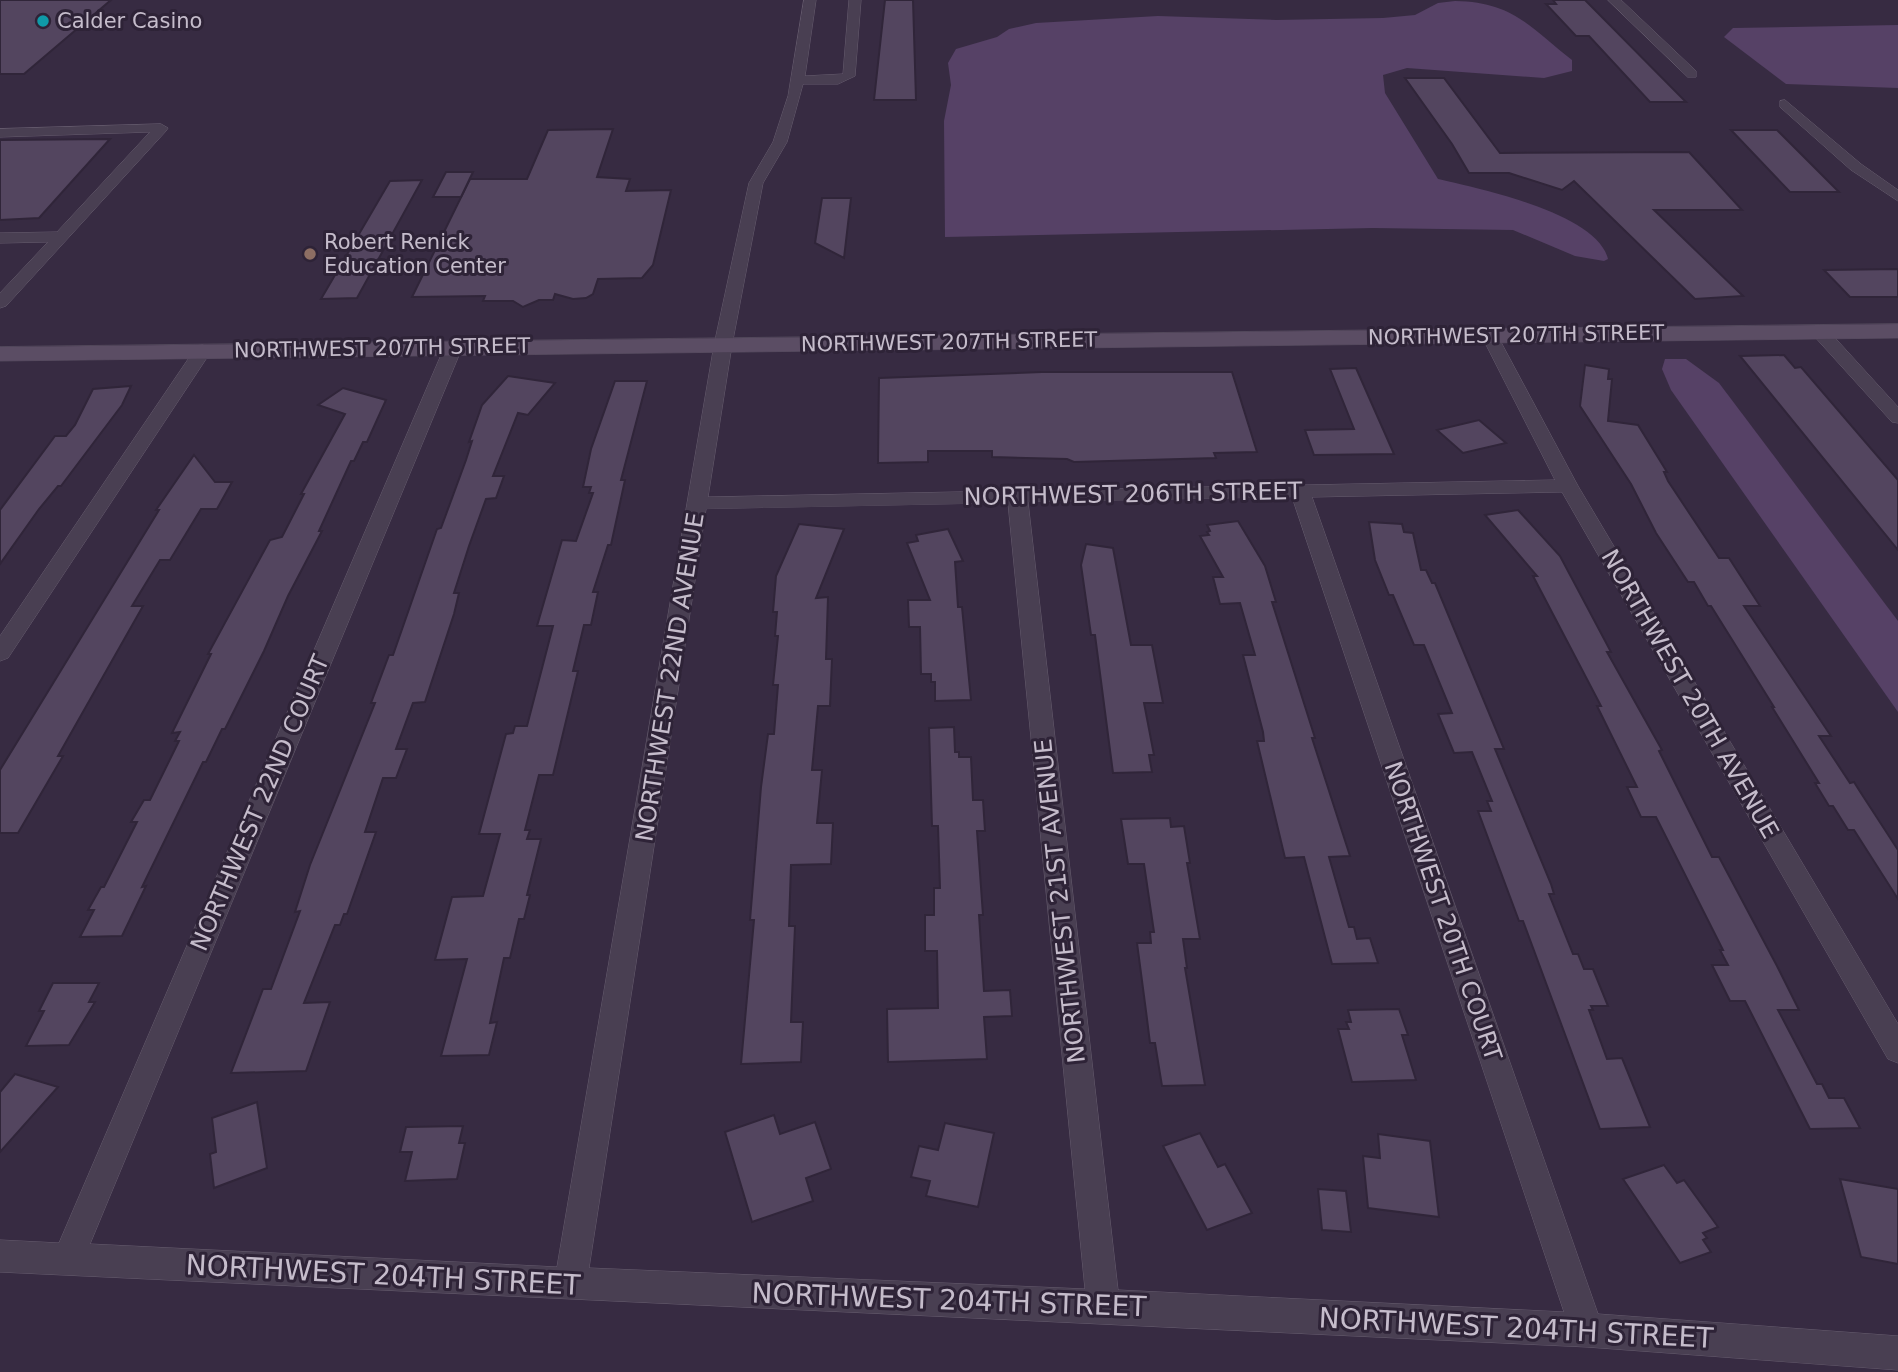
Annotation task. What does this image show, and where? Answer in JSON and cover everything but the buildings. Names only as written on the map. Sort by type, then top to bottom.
[{"type":"street","name":"NORTHWEST 22ND AVENUE","points":[[570,1284],[723,345],[756,183],[765,172],[788,120],[810,0]]},
{"type":"street","points":[[797,80],[838,80],[849,76],[855,0]]},
{"type":"street","points":[[1614,0],[1692,74]]},
{"type":"street","points":[[1785,104],[1856,167],[1898,197]]},
{"type":"street","points":[[0,133],[161,128],[0,303]]},
{"type":"street","points":[[0,238],[58,237]]},
{"type":"street","name":"NORTHWEST 207TH STREET","points":[[0,355],[203,350],[1898,331]]},
{"type":"street","points":[[1820,332],[1898,418]]},
{"type":"street","name":"NORTHWEST 20TH AVENUE","points":[[1489,335],[1568,486],[1898,1050]]},
{"type":"street","name":"NORTHWEST 22ND COURT","points":[[68,1259],[453,348]]},
{"type":"street","points":[[0,653],[203,350]]},
{"type":"street","name":"NORTHWEST 206TH STREET","points":[[699,503],[1568,486]]},
{"type":"street","name":"NORTHWEST 20TH COURT","points":[[1300,491],[1587,1330]]},
{"type":"street","name":"NORTHWEST 21ST AVENUE","points":[[1017,496],[1103,1306]]},
{"type":"street","name":"NORTHWEST 204TH STREET","points":[[0,1256],[1587,1330],[1898,1353]]},
{"type":"shaded area","points":[[1455,1],[1492,6],[1520,18],[1572,60],[1572,71],[1544,78],[1407,68],[1383,75],[1385,93],[1438,179],[1506,196],[1560,216],[1582,228],[1599,243],[1608,259],[1604,261],[1575,256],[1513,230],[1373,228],[945,237],[944,121],[951,85],[948,63],[956,49],[997,37],[1009,29],[1036,23],[1158,16],[1276,20],[1383,18],[1415,15],[1438,3]]},
{"type":"shaded area","points":[[1898,25],[1898,88],[1786,84],[1724,37],[1733,28]]},
{"type":"shaded area","points":[[1665,359],[1686,359],[1719,383],[1898,621],[1898,712],[1671,390],[1662,369]]},
{"type":"place","name":"Calder Casino","points":[[43,21]]},
{"type":"place","name":"Robert Renick Education Center","points":[[310,254]]}]
